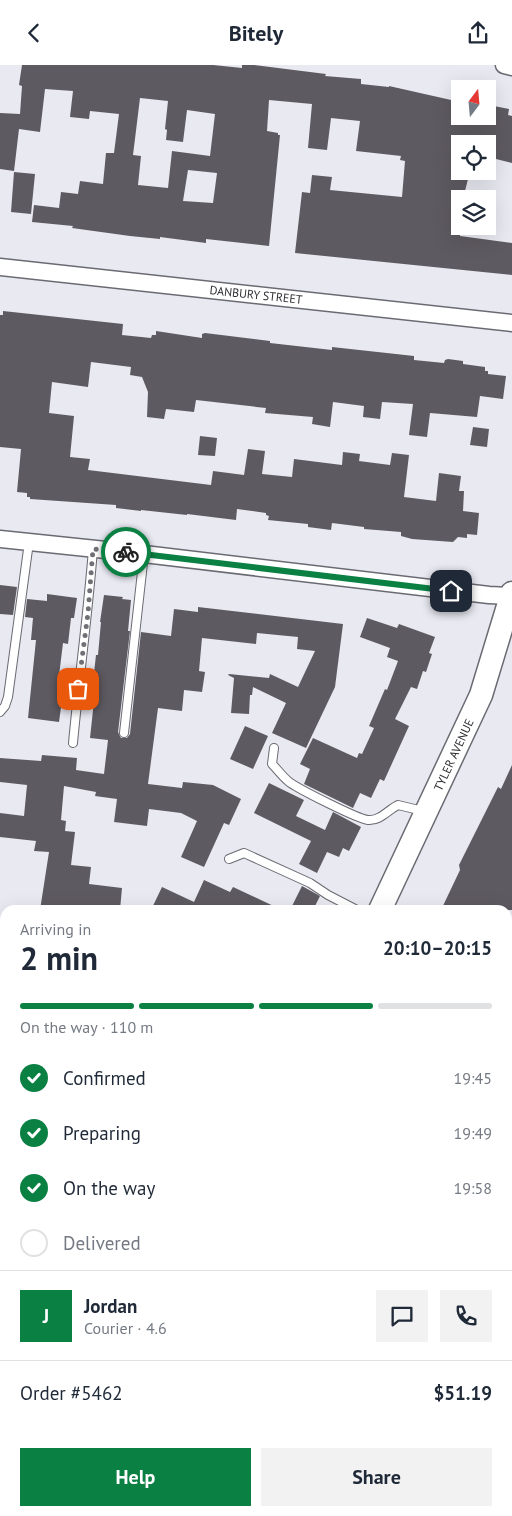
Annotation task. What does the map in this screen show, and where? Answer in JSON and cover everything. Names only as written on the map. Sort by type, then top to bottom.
[{"type":"street","points":[[504,65],[512,67]]},
{"type":"street","name":"DANBURY STREET","points":[[0,267],[512,323]]},
{"type":"street","points":[[0,539],[489,595],[512,595]]},
{"type":"street","name":"TYLER AVENUE","points":[[382,905],[481,695],[512,595]]},
{"type":"lane","points":[[0,712],[8,697],[30,542]]},
{"type":"lane","points":[[73,743],[88,613],[93,549]]},
{"type":"lane","points":[[124,733],[144,554]]},
{"type":"lane","points":[[274,748],[272,764],[288,782],[335,807],[367,820],[380,818],[398,805],[427,812]]},
{"type":"lane","points":[[229,859],[244,853],[310,883],[347,905]]},
{"type":"building","points":[[22,65],[213,65],[242,68],[242,65],[254,65],[326,74],[325,76],[361,79],[361,84],[389,86],[451,100],[451,125],[496,125],[496,106],[509,109],[508,115],[512,116],[512,163],[496,159],[496,135],[451,135],[451,180],[468,180],[465,190],[451,190],[451,235],[512,243],[512,275],[295,253],[302,192],[310,193],[312,175],[332,177],[330,190],[402,197],[405,161],[400,160],[401,156],[356,151],[360,121],[331,118],[327,150],[308,148],[312,104],[269,100],[267,131],[280,135],[269,246],[206,239],[206,243],[160,237],[160,239],[130,236],[72,228],[73,226],[32,222],[34,205],[59,208],[61,192],[78,194],[80,181],[103,184],[106,153],[114,153],[119,114],[90,111],[89,119],[70,117],[73,91],[45,89],[40,132],[19,129],[14,171],[0,169],[0,113],[20,114],[22,86],[19,85]],"holes":[[[140,98],[168,101],[165,129],[167,130],[166,140],[183,142],[187,110],[215,114],[210,156],[172,151],[168,188],[138,185],[141,156],[133,155]],[[188,170],[217,173],[213,203],[183,201]]]},
{"type":"building","points":[[14,172],[35,174],[31,214],[11,212]]},
{"type":"building","points":[[3,311],[123,324],[122,335],[151,338],[152,335],[156,335],[156,331],[202,338],[202,334],[205,333],[332,350],[332,347],[414,356],[414,360],[444,363],[448,359],[463,361],[463,364],[485,367],[485,371],[488,371],[488,374],[506,376],[503,399],[480,396],[477,417],[430,413],[427,437],[409,435],[413,404],[382,402],[380,419],[363,417],[364,406],[333,402],[330,427],[312,424],[313,417],[265,413],[266,408],[196,400],[194,412],[166,409],[164,419],[147,417],[148,392],[142,377],[130,375],[131,367],[91,362],[88,387],[52,382],[49,413],[74,416],[70,457],[90,459],[88,470],[211,485],[213,471],[244,475],[248,449],[265,451],[262,474],[292,477],[294,459],[342,465],[343,452],[360,454],[359,461],[390,465],[392,453],[409,455],[404,497],[436,501],[439,473],[461,476],[459,491],[464,491],[463,511],[479,513],[477,535],[467,534],[467,538],[458,537],[453,542],[412,539],[401,536],[401,532],[364,529],[364,527],[332,523],[331,530],[308,527],[308,524],[268,520],[269,516],[266,513],[237,509],[236,520],[116,508],[116,505],[30,499],[30,497],[27,497],[27,493],[17,492],[21,449],[0,447],[0,315],[3,315]]},
{"type":"building","points":[[473,427],[489,429],[487,447],[470,445]]},
{"type":"building","points":[[200,436],[217,438],[215,456],[198,455]]},
{"type":"building","points":[[0,585],[17,587],[13,615],[0,614]]},
{"type":"building","points":[[47,594],[77,598],[74,618],[71,618],[68,644],[63,643],[58,684],[63,693],[59,722],[28,718],[36,640],[31,640],[33,618],[25,617],[27,599],[47,601]]},
{"type":"building","points":[[104,595],[131,600],[128,631],[130,631],[118,732],[121,738],[127,738],[130,734],[141,632],[171,636],[174,609],[198,612],[198,607],[343,624],[335,687],[306,748],[272,733],[286,703],[253,687],[252,695],[250,695],[249,714],[231,713],[234,678],[228,675],[269,678],[270,674],[298,687],[315,651],[297,649],[298,637],[257,633],[256,644],[202,638],[199,671],[205,672],[202,692],[184,690],[182,711],[158,708],[148,784],[182,788],[183,782],[213,785],[241,799],[229,825],[224,823],[204,867],[181,857],[197,821],[181,813],[149,809],[147,826],[114,822],[117,799],[95,796],[96,792],[64,786],[61,820],[66,821],[65,831],[75,832],[71,865],[91,867],[89,884],[122,888],[120,905],[41,905],[49,852],[34,851],[36,841],[0,837],[0,813],[24,816],[27,785],[0,782],[0,758],[41,761],[42,755],[77,758],[76,770],[104,774],[108,740],[90,738],[97,673],[94,673],[96,655],[98,655]]},
{"type":"building","points":[[367,618],[397,628],[399,624],[435,637],[429,653],[432,654],[426,672],[423,671],[417,689],[411,687],[395,719],[409,726],[384,781],[380,779],[371,798],[360,793],[353,808],[304,784],[310,769],[300,764],[313,738],[357,758],[359,753],[362,754],[374,728],[369,726],[385,689],[387,690],[398,661],[387,657],[390,648],[360,637]]},
{"type":"building","points":[[245,726],[268,736],[253,769],[230,759]]},
{"type":"building","points":[[512,765],[512,905],[443,905],[460,870],[459,865],[498,787],[501,789]]},
{"type":"building","points":[[269,783],[304,800],[296,816],[325,830],[333,812],[361,827],[349,851],[343,848],[339,857],[327,852],[317,873],[299,864],[311,841],[254,813]]},
{"type":"building","points":[[204,880],[230,892],[233,887],[271,905],[153,905],[162,887],[194,902]]},
{"type":"building","points":[[302,886],[320,896],[316,905],[292,905]]},
{"type":"way so far","points":[[78,689],[88,613],[93,549],[126,552]]},
{"type":"route","points":[[126,552],[451,591]]}]
